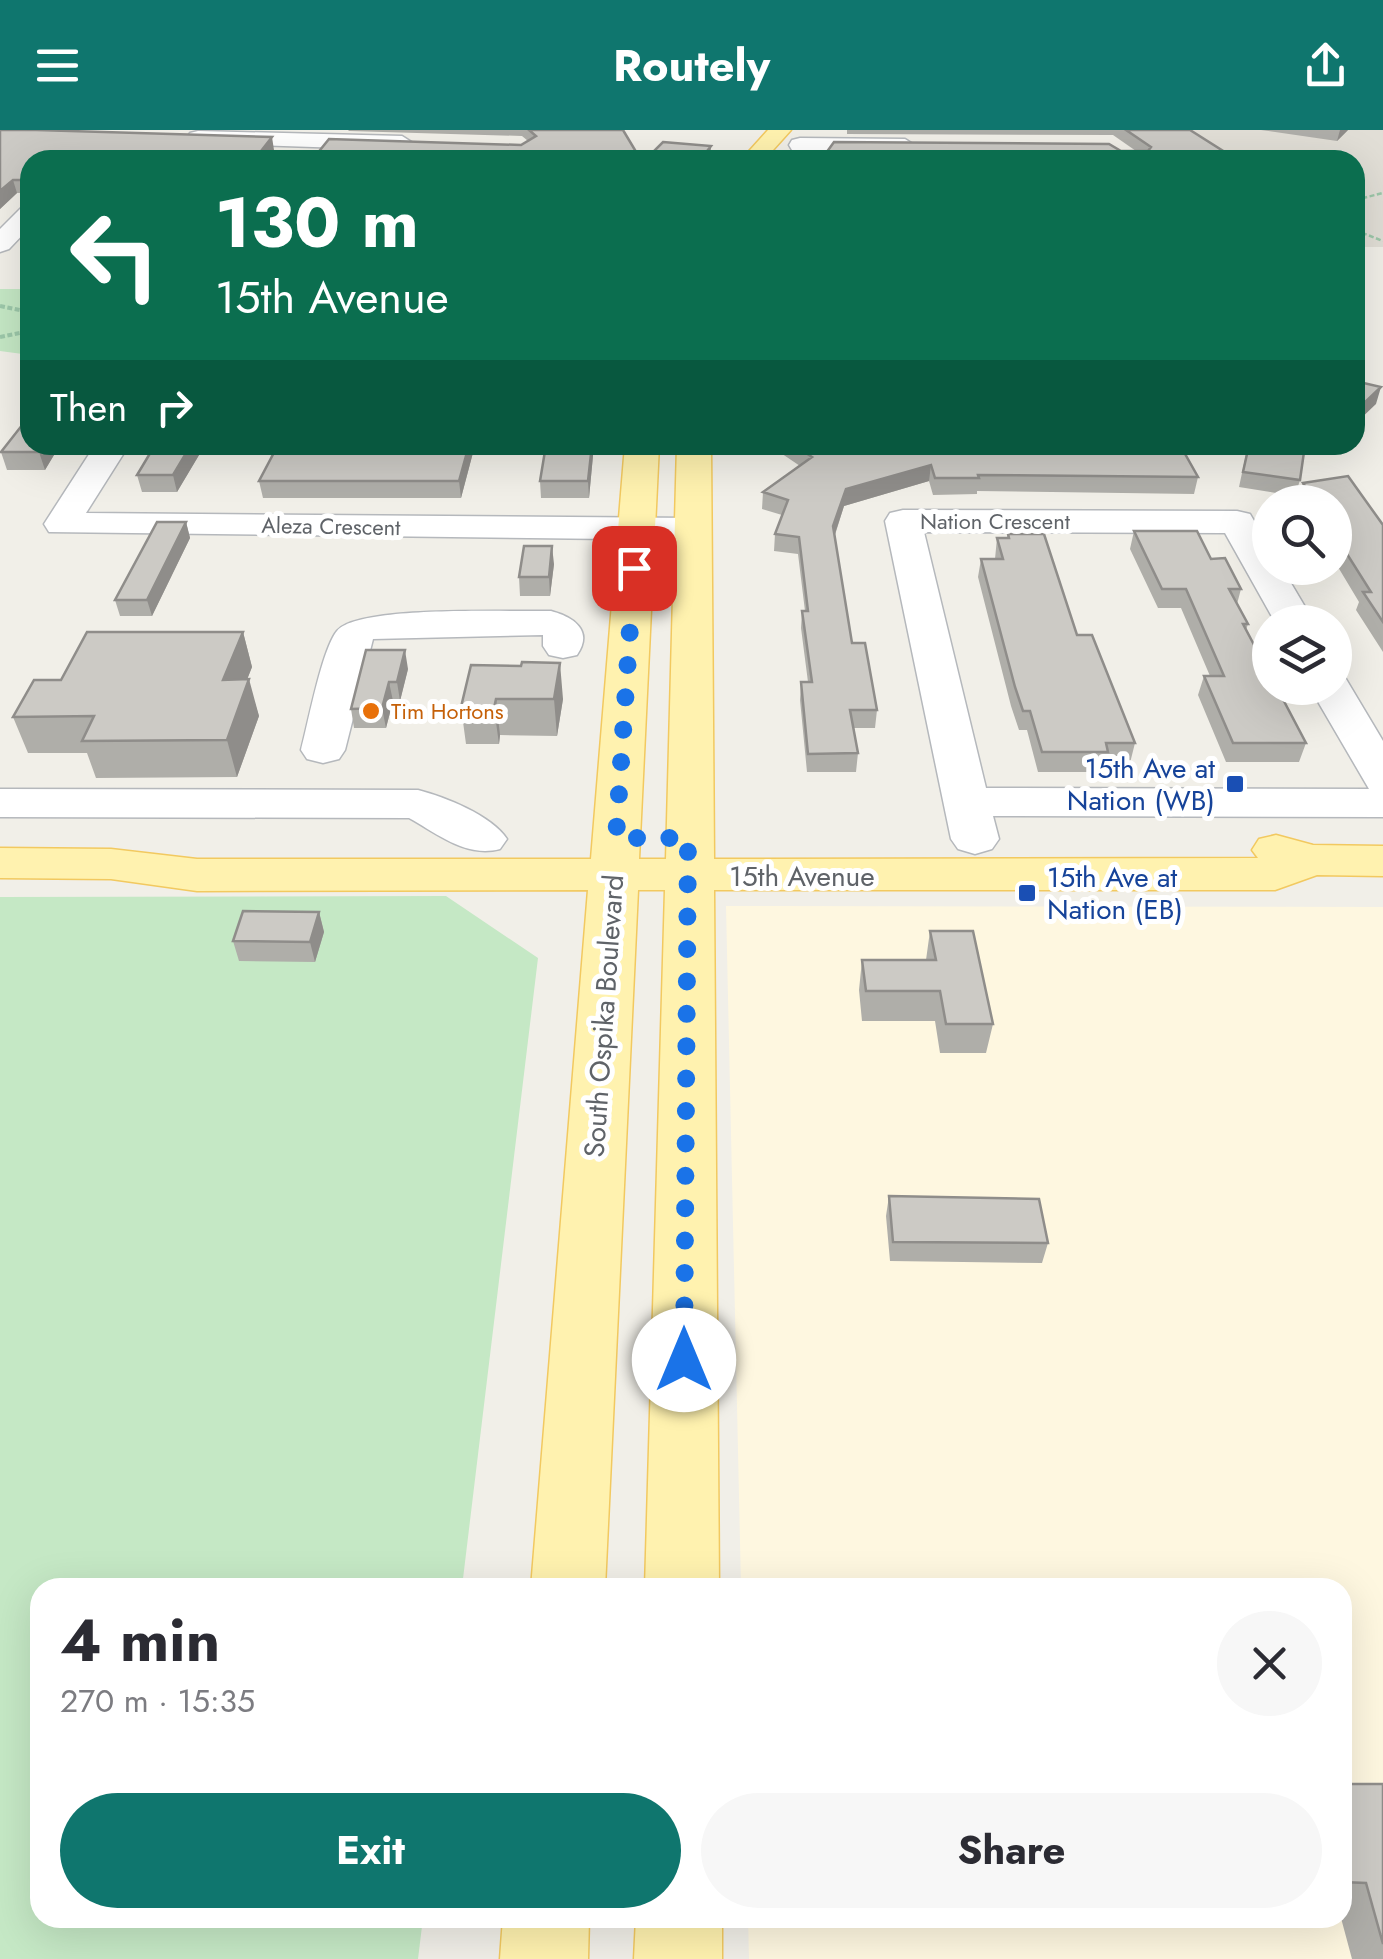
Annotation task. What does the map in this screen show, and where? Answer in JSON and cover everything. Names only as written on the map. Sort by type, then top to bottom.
[{"type":"main road","points":[[761,150],[780,130]]},
{"type":"main road","name":"South Ospika Boulevard","points":[[569,1578],[642,455]]},
{"type":"main road","points":[[682,1578],[694,455]]},
{"type":"main road","name":"15th Avenue","points":[[688,858],[971,821],[1260,846],[1312,860],[1383,861]]},
{"type":"main road","name":"15th Avenue","points":[[111,864],[211,848],[336,839],[483,839],[615,858]]},
{"type":"main road","name":"15th Avenue","points":[[0,863],[111,864],[196,875],[688,858],[1275,874],[1312,860]]},
{"type":"main road","points":[[544,1959],[546,1928]]},
{"type":"main road","points":[[678,1928],[678,1959]]},
{"type":"street","points":[[174,137],[304,150],[424,144]]},
{"type":"street","points":[[800,145],[935,146]]},
{"type":"street","points":[[0,244],[20,223]]},
{"type":"street","name":"Aleza Crescent","points":[[106,455],[62,524],[693,529]]},
{"type":"street","name":"Nation Crescent","points":[[971,821],[903,521],[1237,522],[1284,605]]},
{"type":"street","points":[[323,750],[351,639],[359,631],[379,626],[551,624],[563,630],[563,646]]},
{"type":"street","points":[[1341,705],[1383,779]]},
{"type":"street","name":"15th Avenue","points":[[971,821],[1383,802]]},
{"type":"street","name":"15th Avenue","points":[[0,803],[418,804],[483,839]]},
{"type":"shaded area","points":[[1184,130],[1383,130],[1383,247],[1365,247],[1365,150],[1220,150]]},
{"type":"shaded area","points":[[726,906],[1383,907],[1383,1959],[749,1959],[748,1928],[1352,1928],[1352,1578],[741,1578]]},
{"type":"green space","points":[[0,289],[20,289],[20,354],[0,351]]},
{"type":"green space","points":[[446,896],[538,958],[463,1578],[30,1578],[30,1928],[422,1928],[418,1959],[0,1959],[0,897]]},
{"type":"building","points":[[0,130],[272,137],[262,150],[20,150],[20,180],[13,180],[0,191]]},
{"type":"building","points":[[529,130],[623,130],[635,150],[320,150],[329,139],[521,145],[536,136]]},
{"type":"building","points":[[1126,130],[1190,130],[1222,150],[1149,150],[1151,147]]},
{"type":"building","points":[[663,142],[711,146],[708,150],[655,150]]},
{"type":"building","points":[[834,142],[1109,144],[1119,150],[828,150]]},
{"type":"building","points":[[1365,383],[1381,387],[1365,402]]},
{"type":"building","points":[[20,428],[20,452],[1,452]]},
{"type":"building","points":[[149,455],[185,455],[173,475],[137,475]]},
{"type":"building","points":[[273,455],[466,455],[459,481],[259,481]]},
{"type":"building","points":[[544,455],[591,455],[588,481],[540,481]]},
{"type":"building","points":[[809,455],[1186,455],[1198,477],[935,478],[931,465],[846,489],[833,526],[852,643],[865,643],[877,710],[850,710],[858,753],[808,754],[801,682],[812,682],[802,611],[808,611],[799,537],[775,534],[788,500],[763,492],[812,457]]},
{"type":"building","points":[[1247,455],[1304,455],[1300,480],[1243,472]]},
{"type":"building","points":[[1348,476],[1383,525],[1383,622],[1363,592],[1371,592],[1352,562],[1352,485],[1303,483]]},
{"type":"building","points":[[157,522],[186,522],[147,600],[115,600]]},
{"type":"building","points":[[1134,531],[1197,531],[1211,559],[1225,558],[1241,589],[1229,589],[1248,624],[1243,624],[1252,641],[1252,705],[1286,705],[1306,743],[1233,743],[1204,676],[1224,676],[1186,589],[1162,589]]},
{"type":"building","points":[[1008,534],[1044,534],[1077,635],[1092,635],[1135,743],[1106,743],[1108,752],[1042,752],[1030,711],[1023,711],[1015,687],[981,559],[1003,559],[997,538],[1009,538]]},
{"type":"building","points":[[524,546],[552,546],[549,577],[519,577]]},
{"type":"building","points":[[87,632],[243,632],[223,680],[249,679],[227,740],[82,741],[94,716],[13,717],[34,680],[61,680]]},
{"type":"building","points":[[366,650],[405,650],[397,682],[389,682],[382,708],[351,709]]},
{"type":"building","points":[[522,662],[560,663],[554,699],[496,699],[494,708],[461,707],[471,665],[521,666]]},
{"type":"building","points":[[243,911],[319,912],[310,942],[233,941]]},
{"type":"building","points":[[930,931],[973,931],[993,1024],[946,1024],[940,991],[866,991],[862,960],[936,960]]},
{"type":"building","points":[[889,1196],[1039,1199],[1048,1243],[893,1242]]},
{"type":"building","points":[[1352,1784],[1383,1784],[1383,1944],[1366,1883],[1352,1882]]},
{"type":"place","name":"Tim Hortons","points":[[371,711]]},
{"type":"place","name":"15th Ave at Nation (WB)","points":[[1235,784]]},
{"type":"place","name":"15th Ave at Nation (EB)","points":[[1027,893]]},
{"type":"route","points":[[634,568],[616,838],[688,838],[684,1360]]}]
